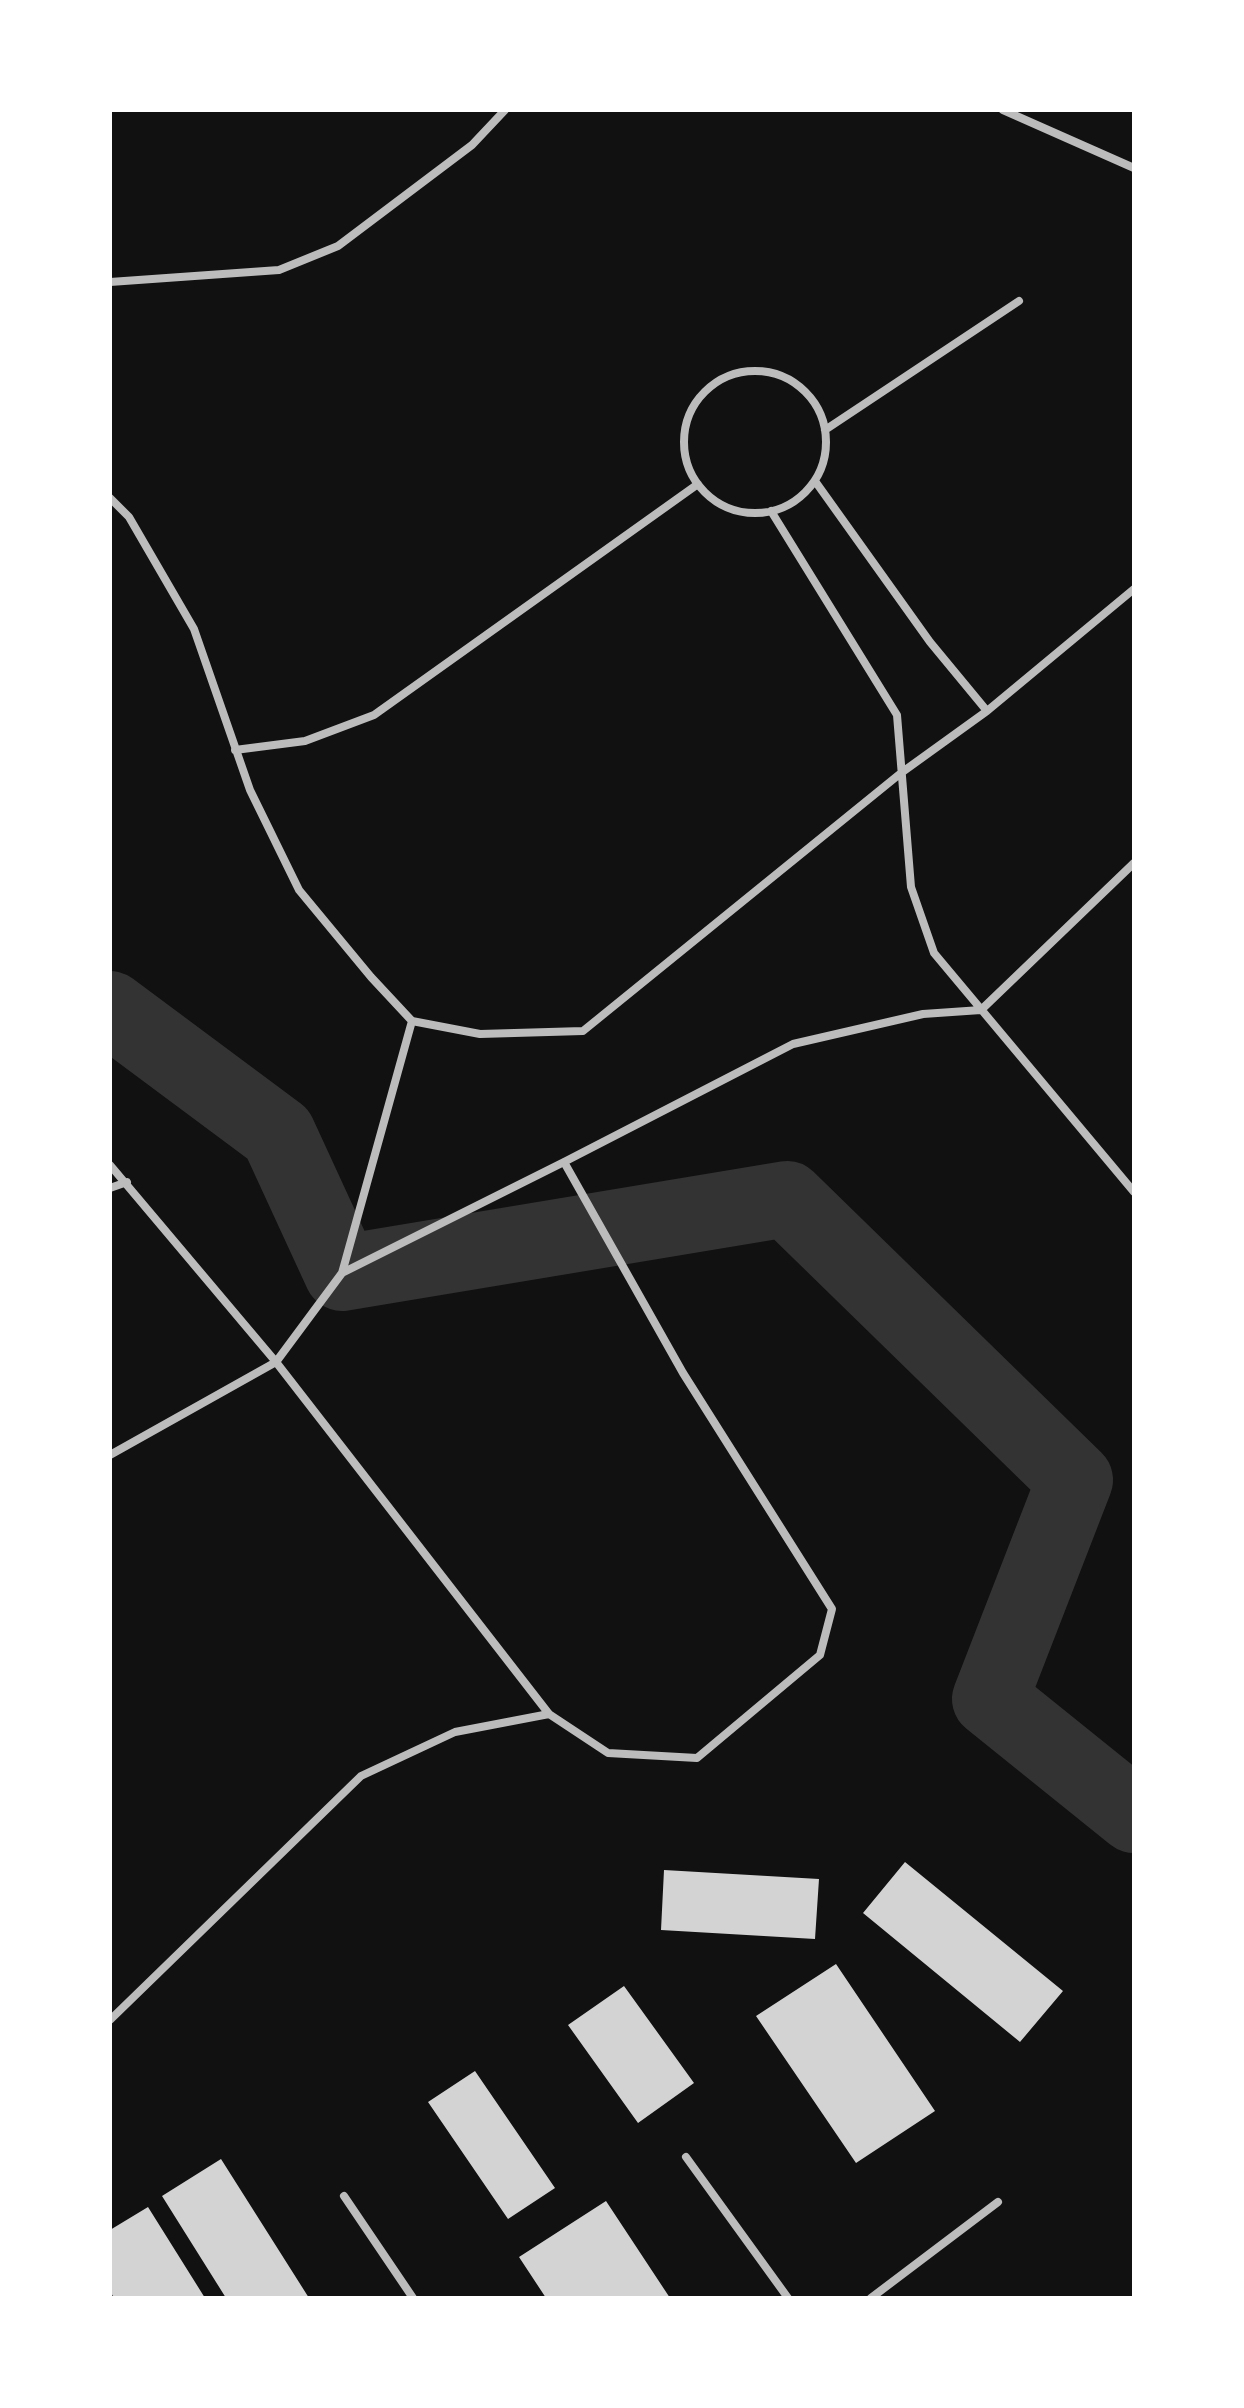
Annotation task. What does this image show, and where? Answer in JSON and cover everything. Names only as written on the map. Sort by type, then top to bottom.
[{"type":"street","points":[[110,282],[279,270],[338,246],[472,145],[505,110]]},
{"type":"street","points":[[1003,110],[1134,168]]},
{"type":"street","points":[[825,430],[1019,301]]},
{"type":"street","points":[[752,370],[778,374],[800,386],[817,406],[825,430],[827,448],[815,481],[788,505],[771,511],[750,513],[730,508],[712,498],[698,484],[686,461],[683,435],[690,411],[705,390],[727,375],[752,370]]},
{"type":"street","points":[[815,481],[930,642],[987,711]]},
{"type":"street","points":[[235,750],[305,741],[374,715],[698,484]]},
{"type":"street","points":[[110,498],[129,517],[194,629],[250,790],[299,890],[412,1021],[480,1034],[583,1031],[901,773],[987,711],[1134,589]]},
{"type":"street","points":[[771,511],[897,715],[911,887],[934,953],[1134,1192]]},
{"type":"street","points":[[342,1273],[793,1044],[923,1014],[981,1010],[1134,863]]},
{"type":"street","points":[[110,1455],[276,1362],[342,1273],[412,1021]]},
{"type":"street","points":[[110,1165],[276,1362],[549,1714],[608,1753],[697,1758],[820,1655],[832,1609],[683,1373],[564,1162]]},
{"type":"street","points":[[110,1188],[127,1182]]},
{"type":"street","points":[[110,2020],[361,1776],[455,1732],[549,1714]]},
{"type":"street","points":[[686,2157],[788,2298]]},
{"type":"street","points":[[344,2196],[413,2298]]},
{"type":"street","points":[[871,2298],[998,2202]]},
{"type":"building","points":[[905,1862],[1063,1991],[1020,2042],[863,1913]]},
{"type":"building","points":[[664,1870],[819,1879],[815,1939],[661,1930]]},
{"type":"building","points":[[836,1964],[935,2111],[856,2163],[756,2016]]},
{"type":"building","points":[[624,1986],[694,2083],[638,2123],[568,2025]]},
{"type":"building","points":[[475,2071],[555,2188],[508,2219],[428,2102]]},
{"type":"building","points":[[221,2159],[309,2298],[226,2298],[162,2196]]},
{"type":"building","points":[[606,2201],[670,2298],[546,2298],[519,2257]]},
{"type":"building","points":[[148,2207],[205,2298],[114,2298],[110,2291],[110,2230]]},
{"type":"waterway","points":[[110,1009],[278,1134],[342,1273],[787,1199],[1075,1480],[990,1699],[1134,1815]]}]
